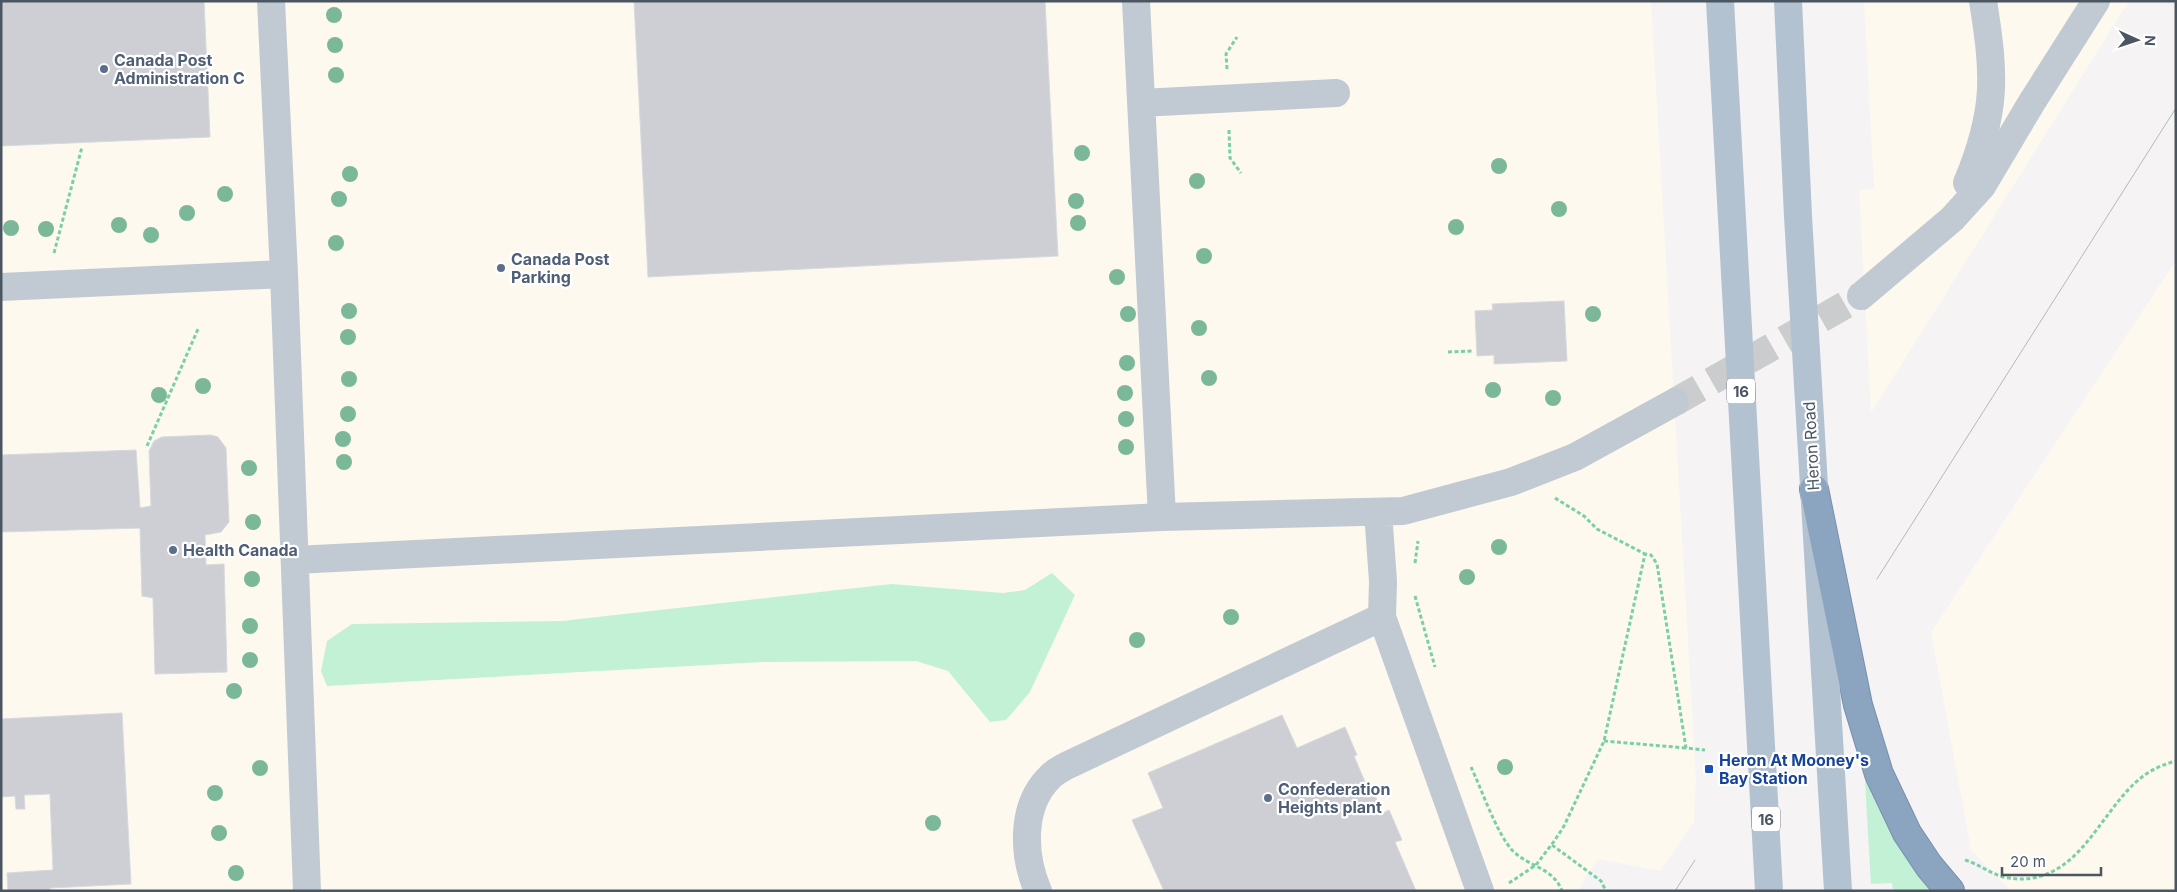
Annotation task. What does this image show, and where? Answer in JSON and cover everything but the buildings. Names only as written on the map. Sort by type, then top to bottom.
[{"type":"highway","points":[[1814,489],[1858,705],[1879,774],[1907,833],[1929,866],[1950,891]]},
{"type":"main road","name":"16","points":[[1720,1],[1770,891]]},
{"type":"main road","name":"Heron Road","points":[[1788,1],[1838,891]]},
{"type":"street","points":[[271,1],[284,274],[307,891]]},
{"type":"street","points":[[1136,1],[1162,517]]},
{"type":"street","points":[[1952,219],[1981,150],[1992,100],[1990,52],[1983,1]]},
{"type":"street","points":[[1861,296],[1952,219],[1982,186],[2027,109],[2096,1]]},
{"type":"street","points":[[1142,111],[1337,102]]},
{"type":"street","points":[[1,287],[284,274]]},
{"type":"street","points":[[295,560],[1162,517],[1403,511],[1520,478],[1575,457],[1675,402]]},
{"type":"street","points":[[1378,512],[1383,581],[1382,617],[1493,888]]},
{"type":"street","points":[[1038,891],[1031,876],[1027,856],[1027,836],[1035,797],[1050,777],[1066,766],[1382,617]]},
{"type":"path","points":[[51,263],[82,148]]},
{"type":"path","points":[[147,446],[198,329]]},
{"type":"path","points":[[1448,352],[1474,351]]},
{"type":"path","points":[[1551,496],[1563,501],[1584,516],[1597,529],[1645,554],[1651,555],[1657,564],[1686,748]]},
{"type":"path","points":[[1414,566],[1418,541]]},
{"type":"path","points":[[1493,888],[1536,865],[1552,845],[1564,826],[1604,741],[1645,554]]},
{"type":"path","points":[[1414,589],[1436,669]]},
{"type":"path","points":[[1604,741],[1705,750]]},
{"type":"path","points":[[1468,760],[1504,839],[1513,850],[1552,874],[1562,891]]},
{"type":"path","points":[[1958,858],[2003,876],[2021,879],[2040,878],[2057,872],[2074,860],[2135,782],[2160,765],[2176,760]]},
{"type":"path","points":[[1552,845],[1601,882],[1606,891]]},
{"type":"shaded area","points":[[1,1],[1651,1],[1696,778],[1694,823],[1660,871],[1598,859],[1577,891],[1,891]]},
{"type":"shaded area","points":[[1864,1],[2129,1],[1871,413],[1859,190],[1874,189]]},
{"type":"shaded area","points":[[2176,260],[2176,891],[2011,891],[1971,850],[1931,632]]},
{"type":"green space","points":[[1052,573],[1075,595],[1030,692],[1006,720],[990,722],[948,671],[916,661],[762,662],[327,686],[321,671],[327,641],[352,624],[562,621],[891,584],[1003,593],[1025,590]]},
{"type":"green space","points":[[1865,781],[1871,781],[1938,891],[1893,891],[1892,883],[1871,884]]},
{"type":"tunnel","points":[[1675,402],[1861,296]]},
{"type":"tram line","points":[[1877,579],[2176,108]]},
{"type":"tram line","points":[[1675,891],[1695,860]]},
{"type":"place","name":"Canada Post Administration C","points":[[104,69]]},
{"type":"place","name":"Canada Post Parking","points":[[501,268]]},
{"type":"place","name":"Health Canada","points":[[173,550]]},
{"type":"place","name":"Heron At Mooney's Bay Station","points":[[1709,769]]},
{"type":"place","name":"Confederation Heights plant","points":[[1268,798]]}]
